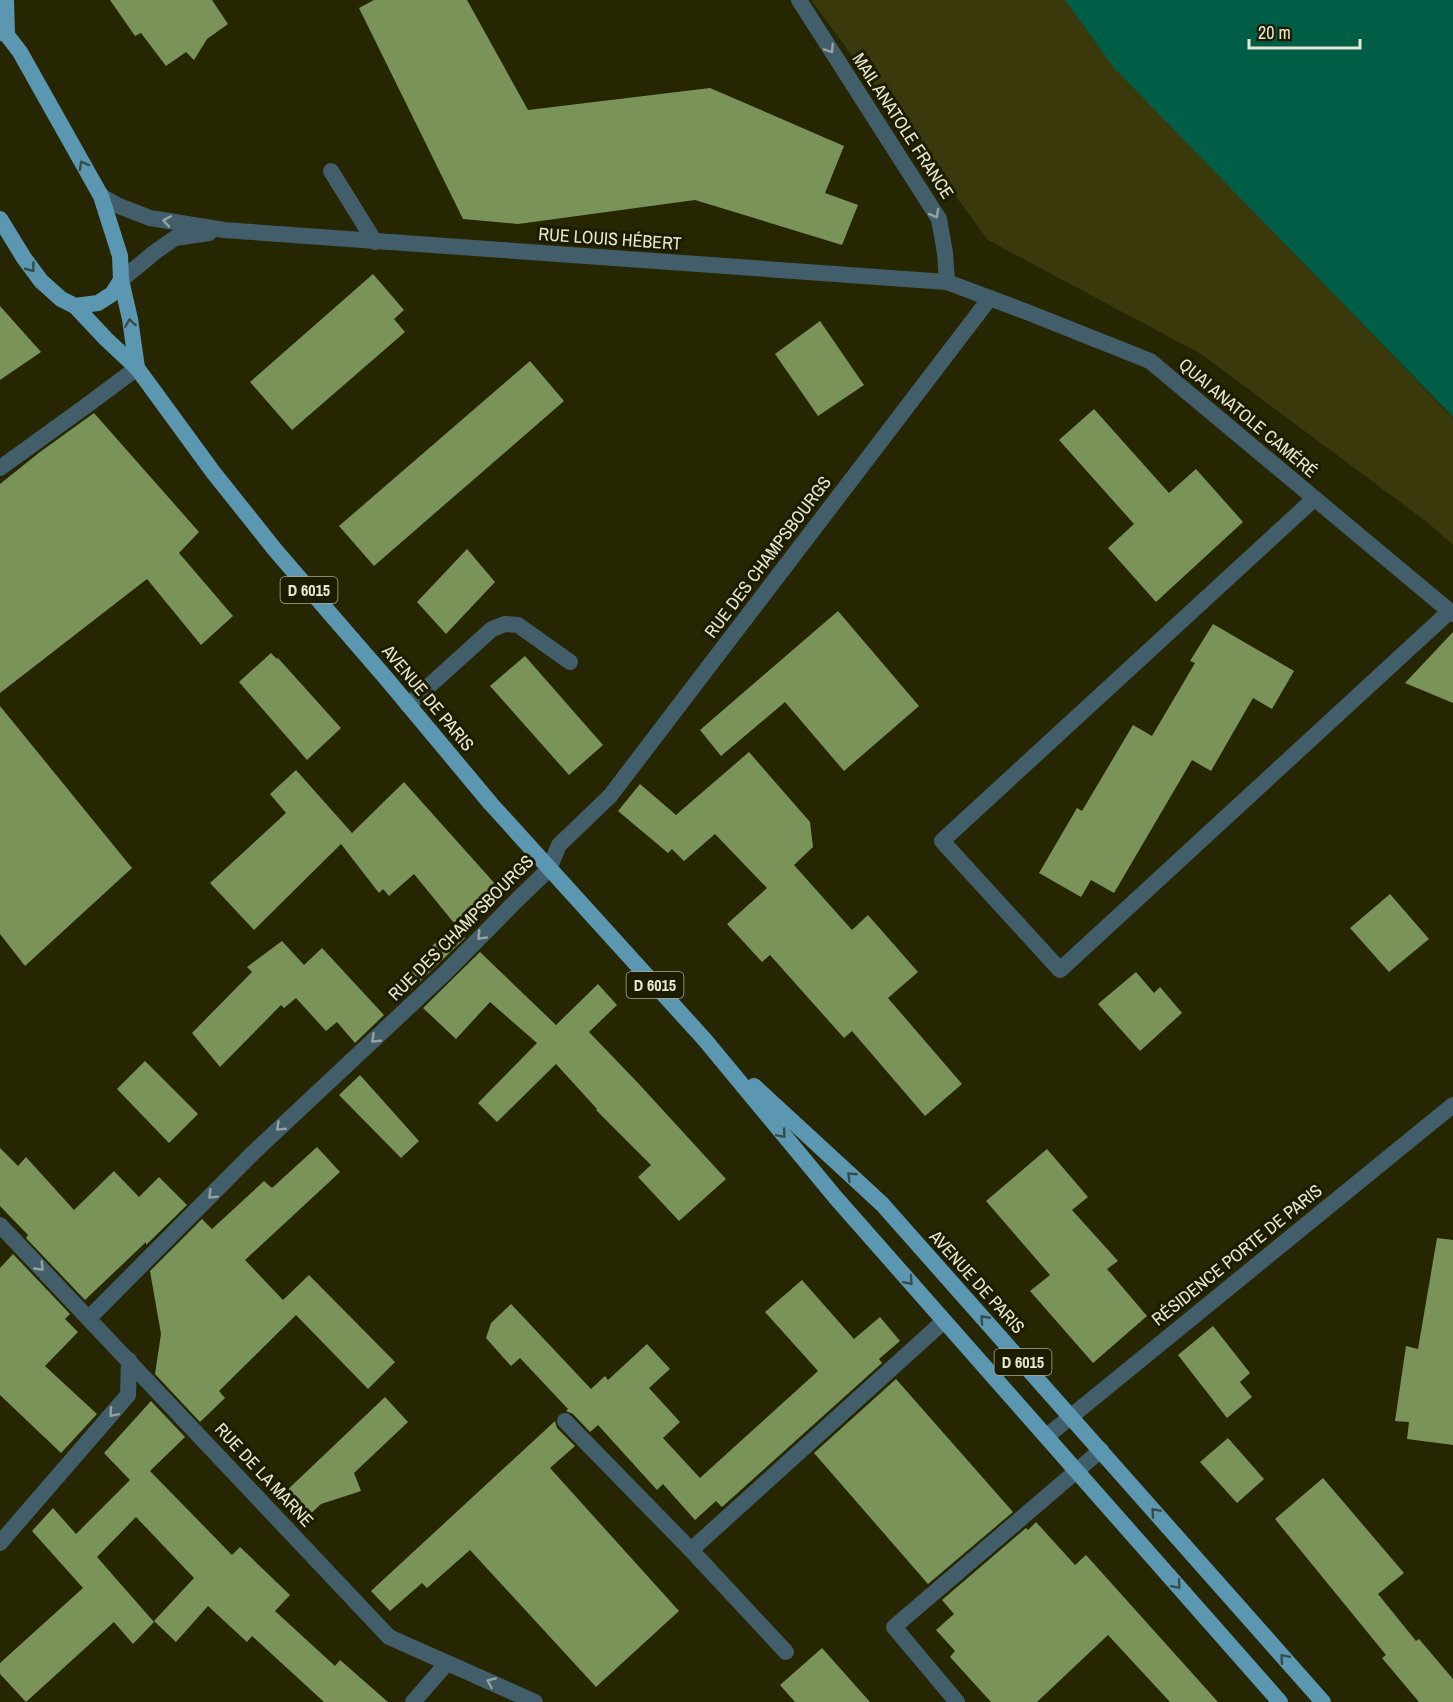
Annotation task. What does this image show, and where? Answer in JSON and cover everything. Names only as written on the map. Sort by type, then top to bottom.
[{"type":"main road","name":"D 6015","points":[[6,0],[4,34],[21,52],[101,196],[120,256],[121,280]]},
{"type":"main road","name":"D 6015","points":[[1,223],[41,281],[61,299],[75,306]]},
{"type":"main road","points":[[75,306],[98,303],[112,294],[121,280]]},
{"type":"main road","name":"AVENUE DE PARIS","points":[[121,280],[130,319],[137,368]]},
{"type":"main road","name":"AVENUE DE PARIS","points":[[75,306],[137,368],[213,472],[276,551],[491,804],[705,1040],[836,1198],[1280,1702]]},
{"type":"main road","name":"AVENUE DE PARIS","points":[[705,1040],[882,1204],[1323,1702]]},
{"type":"street","name":"MAIL ANATOLE FRANCE","points":[[799,0],[939,219],[947,282]]},
{"type":"street","points":[[331,171],[375,242]]},
{"type":"street","name":"RUE LOUIS HÉBERT","points":[[101,196],[150,218],[225,230],[947,282],[990,298]]},
{"type":"street","name":"RUE LOUIS HÉBERT","points":[[121,280],[175,238],[225,230]]},
{"type":"street","name":"QUAI ANATOLE CAMÉRÉ","points":[[990,298],[1150,361],[1451,613]]},
{"type":"street","name":"RUE DES CHAMPSBOURGS","points":[[89,1318],[253,1154],[445,973],[549,869],[559,845],[610,796],[990,298]]},
{"type":"street","points":[[0,468],[137,368]]},
{"type":"street","points":[[1314,499],[942,841],[1060,970],[1451,613]]},
{"type":"street","points":[[408,705],[492,629],[505,624],[518,625],[570,662]]},
{"type":"street","name":"RÉSIDENCE PORTE DE PARIS","points":[[1047,1436],[1453,1105]]},
{"type":"street","name":"RUE DE LA MARNE","points":[[0,1225],[390,1637],[535,1702]]},
{"type":"street","points":[[691,1550],[944,1321]]},
{"type":"street","points":[[0,1543],[128,1395],[129,1360]]},
{"type":"street","points":[[565,1421],[691,1550],[786,1652]]},
{"type":"street","points":[[957,1702],[894,1627],[1101,1450]]},
{"type":"street","points":[[413,1702],[447,1663]]},
{"type":"shaded area","points":[[811,0],[1082,0],[1179,134],[1453,418],[1453,545],[1427,522],[1201,354],[988,240]]},
{"type":"shaded area","points":[[1065,0],[1453,0],[1453,417],[1114,68]]},
{"type":"building","points":[[110,0],[212,0],[228,24],[207,39],[194,60],[186,52],[166,66],[141,33],[135,36]]},
{"type":"building","points":[[374,0],[467,0],[528,110],[710,88],[844,146],[825,193],[858,205],[842,245],[695,200],[518,224],[463,219],[359,8]]},
{"type":"building","points":[[373,274],[404,310],[394,319],[405,332],[292,430],[250,382]]},
{"type":"building","points":[[0,306],[41,352],[0,380]]},
{"type":"building","points":[[820,321],[864,385],[818,416],[775,354]]},
{"type":"building","points":[[530,361],[564,401],[374,566],[339,526]]},
{"type":"building","points":[[1094,409],[1169,493],[1196,469],[1243,522],[1156,602],[1108,548],[1134,524],[1059,440]]},
{"type":"building","points":[[94,413],[199,532],[179,553],[233,616],[201,645],[147,579],[0,693],[0,484]]},
{"type":"building","points":[[467,549],[495,582],[446,634],[417,602]]},
{"type":"building","points":[[838,611],[919,706],[844,771],[785,702],[721,756],[700,730]]},
{"type":"building","points":[[1213,624],[1294,671],[1272,709],[1253,698],[1211,771],[1192,760],[1114,893],[1091,880],[1081,897],[1039,873],[1077,808],[1082,811],[1133,725],[1152,736],[1195,663],[1190,661]]},
{"type":"building","points":[[1453,632],[1453,703],[1405,683]]},
{"type":"building","points":[[271,653],[341,728],[307,760],[239,682]]},
{"type":"building","points":[[525,656],[603,745],[569,775],[490,686]]},
{"type":"building","points":[[0,706],[132,868],[25,966],[0,934]]},
{"type":"building","points":[[749,752],[810,822],[813,847],[794,865],[852,930],[868,915],[918,972],[888,998],[962,1084],[925,1116],[852,1031],[844,1038],[770,955],[762,962],[727,924],[767,888],[715,834],[684,861],[672,849],[668,853],[618,811],[640,784],[676,815]]},
{"type":"building","points":[[296,770],[352,833],[404,782],[497,886],[454,923],[414,874],[389,896],[383,889],[379,893],[341,844],[254,930],[210,883],[286,813],[270,794]]},
{"type":"building","points":[[1390,894],[1429,939],[1389,972],[1350,928]]},
{"type":"building","points":[[453,926],[465,938],[407,994],[397,984]]},
{"type":"building","points":[[282,941],[304,965],[322,948],[384,1015],[355,1043],[337,1022],[326,1031],[296,998],[284,1008],[281,1005],[220,1067],[192,1033],[252,972],[247,967]]},
{"type":"building","points":[[480,952],[556,1025],[598,984],[617,1005],[589,1032],[726,1179],[679,1221],[638,1177],[651,1165],[596,1110],[556,1064],[497,1122],[478,1103],[537,1043],[490,1002],[456,1039],[423,1008]]},
{"type":"building","points":[[1136,972],[1154,993],[1160,987],[1182,1013],[1140,1051],[1098,1004]]},
{"type":"building","points":[[145,1061],[198,1114],[169,1143],[117,1089]]},
{"type":"building","points":[[360,1075],[419,1141],[401,1158],[339,1095]]},
{"type":"building","points":[[317,1147],[340,1172],[245,1260],[283,1300],[309,1275],[395,1362],[368,1389],[296,1315],[219,1391],[225,1398],[200,1422],[155,1374],[161,1334],[150,1271],[202,1219],[212,1229],[264,1181],[272,1188]]},
{"type":"building","points":[[0,1148],[18,1166],[26,1157],[74,1210],[114,1171],[139,1197],[159,1177],[187,1205],[85,1300],[26,1238],[28,1235],[0,1206]]},
{"type":"building","points":[[1047,1149],[1088,1197],[1072,1210],[1118,1261],[1107,1269],[1147,1316],[1093,1363],[1030,1291],[1050,1275],[986,1201]]},
{"type":"building","points":[[1437,1238],[1453,1240],[1453,1445],[1407,1439],[1409,1422],[1395,1421],[1406,1346],[1418,1349]]},
{"type":"building","points":[[13,1254],[70,1314],[65,1319],[78,1332],[45,1366],[97,1414],[61,1453],[0,1395],[0,1268]]},
{"type":"building","points":[[802,1280],[854,1339],[880,1317],[900,1341],[879,1359],[882,1363],[722,1507],[716,1501],[695,1520],[663,1484],[657,1490],[598,1425],[590,1432],[573,1414],[566,1411],[568,1409],[520,1358],[511,1366],[486,1338],[491,1323],[511,1304],[591,1389],[605,1376],[608,1380],[647,1344],[670,1369],[649,1388],[680,1422],[663,1438],[700,1478],[818,1371],[765,1312]]},
{"type":"building","points":[[1213,1326],[1250,1373],[1240,1382],[1252,1397],[1227,1418],[1178,1355]]},
{"type":"building","points":[[896,1379],[1013,1512],[928,1584],[814,1453]]},
{"type":"building","points":[[385,1397],[408,1422],[354,1473],[361,1491],[321,1504],[305,1519],[282,1495]]},
{"type":"building","points":[[151,1401],[185,1437],[150,1471],[232,1555],[240,1547],[290,1595],[275,1611],[335,1666],[340,1660],[388,1702],[324,1702],[252,1636],[247,1642],[208,1606],[176,1642],[154,1621],[194,1578],[136,1517],[97,1557],[154,1622],[133,1644],[114,1622],[26,1702],[0,1674],[0,1663],[83,1588],[32,1531],[53,1508],[76,1534],[130,1480],[104,1453]]},
{"type":"building","points":[[555,1421],[557,1428],[575,1446],[550,1468],[679,1611],[596,1687],[470,1550],[427,1588],[422,1583],[390,1611],[371,1591]]},
{"type":"building","points":[[1228,1438],[1264,1479],[1237,1503],[1200,1462]]},
{"type":"building","points":[[1323,1478],[1404,1573],[1378,1594],[1416,1641],[1419,1639],[1453,1679],[1453,1702],[1419,1702],[1382,1658],[1386,1655],[1275,1519]]},
{"type":"building","points":[[1036,1522],[1075,1565],[1086,1555],[1218,1702],[1170,1702],[1108,1635],[1037,1702],[991,1702],[950,1657],[955,1651],[936,1630],[954,1614],[942,1600]]},
{"type":"building","points":[[822,1648],[870,1702],[795,1702],[780,1685]]}]
